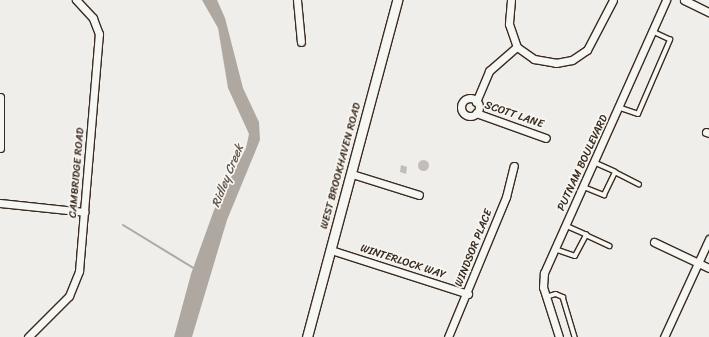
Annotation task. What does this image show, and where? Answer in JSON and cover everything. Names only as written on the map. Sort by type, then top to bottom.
[{"type":"street","name":"CAMBRIDGE ROAD","points":[[28,337],[76,284],[85,212],[99,34],[93,18],[76,0]]},
{"type":"street","points":[[297,0],[302,42]]},
{"type":"street","name":"WEST BROOKHAVEN ROAD","points":[[307,337],[352,174],[397,0]]},
{"type":"street","points":[[512,0],[509,24],[517,47],[545,62],[572,60],[591,45],[613,0]]},
{"type":"street","name":"PUTNAM BOULEVARD","points":[[558,337],[546,297],[544,273],[621,108],[666,0]]},
{"type":"street","points":[[684,0],[694,2],[709,12]]},
{"type":"street","name":"SCOTT LANE","points":[[476,113],[476,102],[489,71],[517,47]]},
{"type":"street","points":[[0,97],[0,148]]},
{"type":"street","name":"SCOTT LANE","points":[[476,102],[468,98],[461,106],[466,115],[476,113],[546,138]]},
{"type":"street","name":"WINDSOR PLACE","points":[[448,337],[468,294],[506,197],[514,166]]},
{"type":"street","points":[[352,174],[419,195]]},
{"type":"street","points":[[0,204],[85,212]]},
{"type":"street","points":[[664,337],[709,239]]},
{"type":"street","points":[[654,242],[709,268]]},
{"type":"street","name":"WINTERLOCK WAY","points":[[331,250],[468,294]]},
{"type":"lane","points":[[621,108],[638,114],[670,40],[653,32]]},
{"type":"lane","points":[[595,163],[639,184]]},
{"type":"lane","points":[[584,187],[604,195],[616,172]]},
{"type":"lane","points":[[566,226],[610,246]]},
{"type":"lane","points":[[555,249],[575,256],[586,235]]},
{"type":"lane","points":[[546,297],[556,294],[563,296],[574,337]]},
{"type":"shaded area","points":[[202,0],[217,0],[225,18],[243,88],[259,122],[260,140],[227,220],[192,337],[174,337],[191,274],[214,210],[246,148],[249,134],[228,88],[218,28]]},
{"type":"building","points":[[421,160],[425,160],[427,161],[427,169],[421,170],[418,167],[418,163]]},
{"type":"building","points":[[401,165],[407,167],[406,174],[400,172]]},
{"type":"waterway","points":[[123,225],[195,269]]},
{"type":"water label","name":"Ridley Creek","points":[[228,176]]}]
